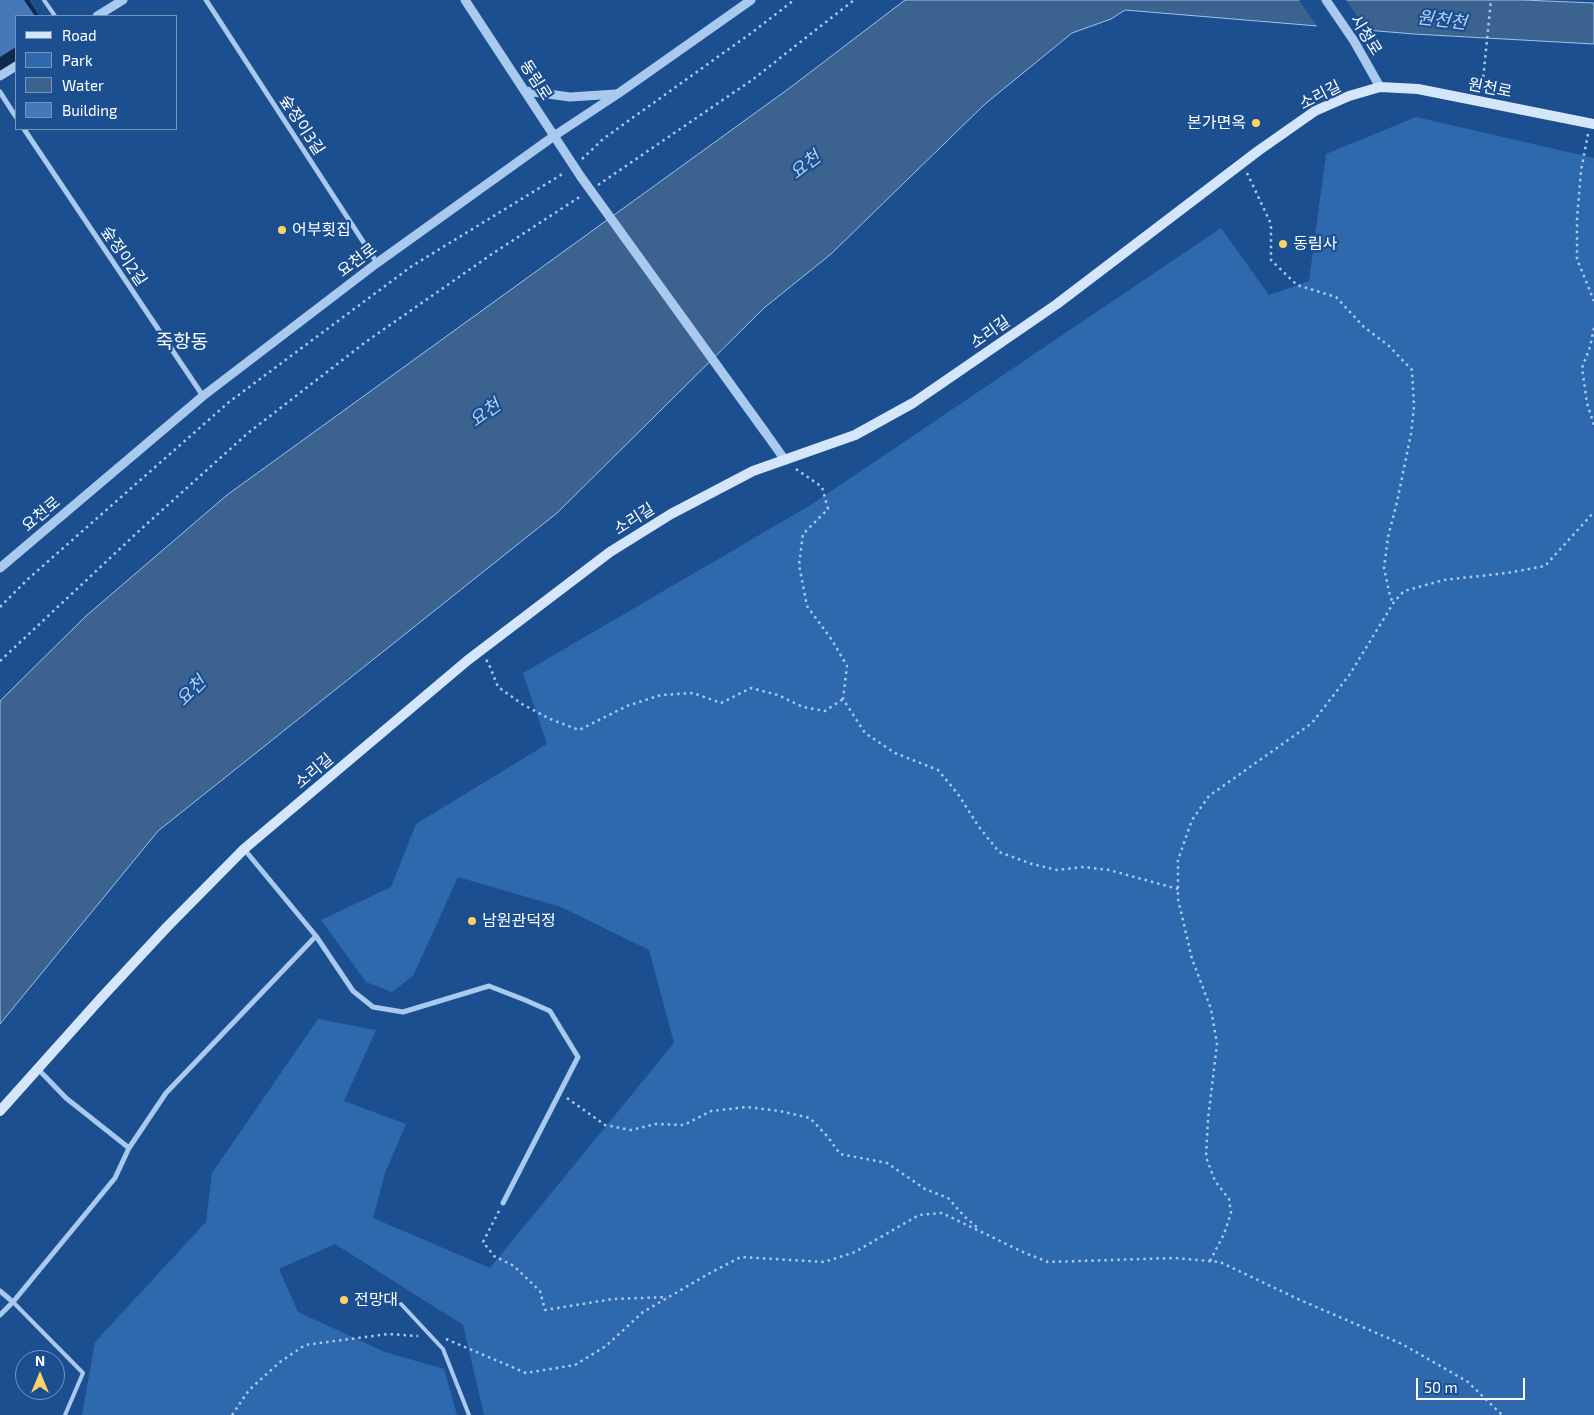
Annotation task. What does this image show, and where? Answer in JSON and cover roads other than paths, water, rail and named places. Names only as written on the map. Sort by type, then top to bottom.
[{"type":"main road","name":"원천로","points":[[1380,87],[1418,89],[1592,124]]},
{"type":"main road","name":"소리길","points":[[0,1111],[37,1068],[167,927],[244,849],[477,653],[610,552],[670,514],[752,471],[855,435],[913,404],[1057,304],[1242,163],[1315,111],[1349,96],[1380,87]]},
{"type":"street","points":[[99,15],[124,0]]},
{"type":"street","name":"숲정이3길","points":[[206,0],[377,263]]},
{"type":"street","name":"동림로","points":[[465,0],[581,177],[785,460]]},
{"type":"street","name":"요천로","points":[[2,563],[204,396],[377,263],[554,136],[751,0]]},
{"type":"street","name":"시청로","points":[[1326,0],[1354,41],[1380,87]]},
{"type":"street","points":[[0,76],[15,67]]},
{"type":"street","points":[[526,91],[570,97],[618,93]]},
{"type":"street","points":[[0,92],[15,115]]},
{"type":"street","name":"숲정이2길","points":[[25,130],[204,396]]},
{"type":"street","points":[[244,849],[316,936],[353,991],[373,1007],[403,1012],[489,986],[550,1011],[578,1057],[503,1203]]},
{"type":"street","points":[[0,1315],[13,1302],[115,1178],[129,1148],[166,1093],[316,936]]},
{"type":"street","points":[[37,1068],[66,1098],[129,1148]]},
{"type":"street","points":[[0,1290],[13,1302]]},
{"type":"lane","points":[[44,0],[54,15]]},
{"type":"lane","points":[[13,1302],[83,1372],[65,1415]]},
{"type":"lane","points":[[401,1304],[443,1349],[469,1415]]},
{"type":"water","points":[[905,0],[1523,0],[1594,3],[1594,44],[1414,34],[1125,10],[1111,19],[1072,33],[985,104],[831,254],[764,308],[557,513],[158,831],[0,1024],[0,701],[86,616],[227,495],[791,87]]},
{"type":"place","name":"본가면옥","points":[[1256,123]]},
{"type":"place","name":"어부횟집","points":[[282,230]]},
{"type":"place","name":"동림사","points":[[1283,244]]},
{"type":"place","name":"남원관덕정","points":[[472,921]]},
{"type":"place","name":"전망대","points":[[344,1300]]},
{"type":"district","name":"죽항동","points":[[182,342]]},
{"type":"water label","name":"원천천","points":[[1442,20]]},
{"type":"water label","name":"요천","points":[[805,165]]},
{"type":"water label","name":"요천","points":[[485,413]]},
{"type":"water label","name":"요천","points":[[191,691]]}]
